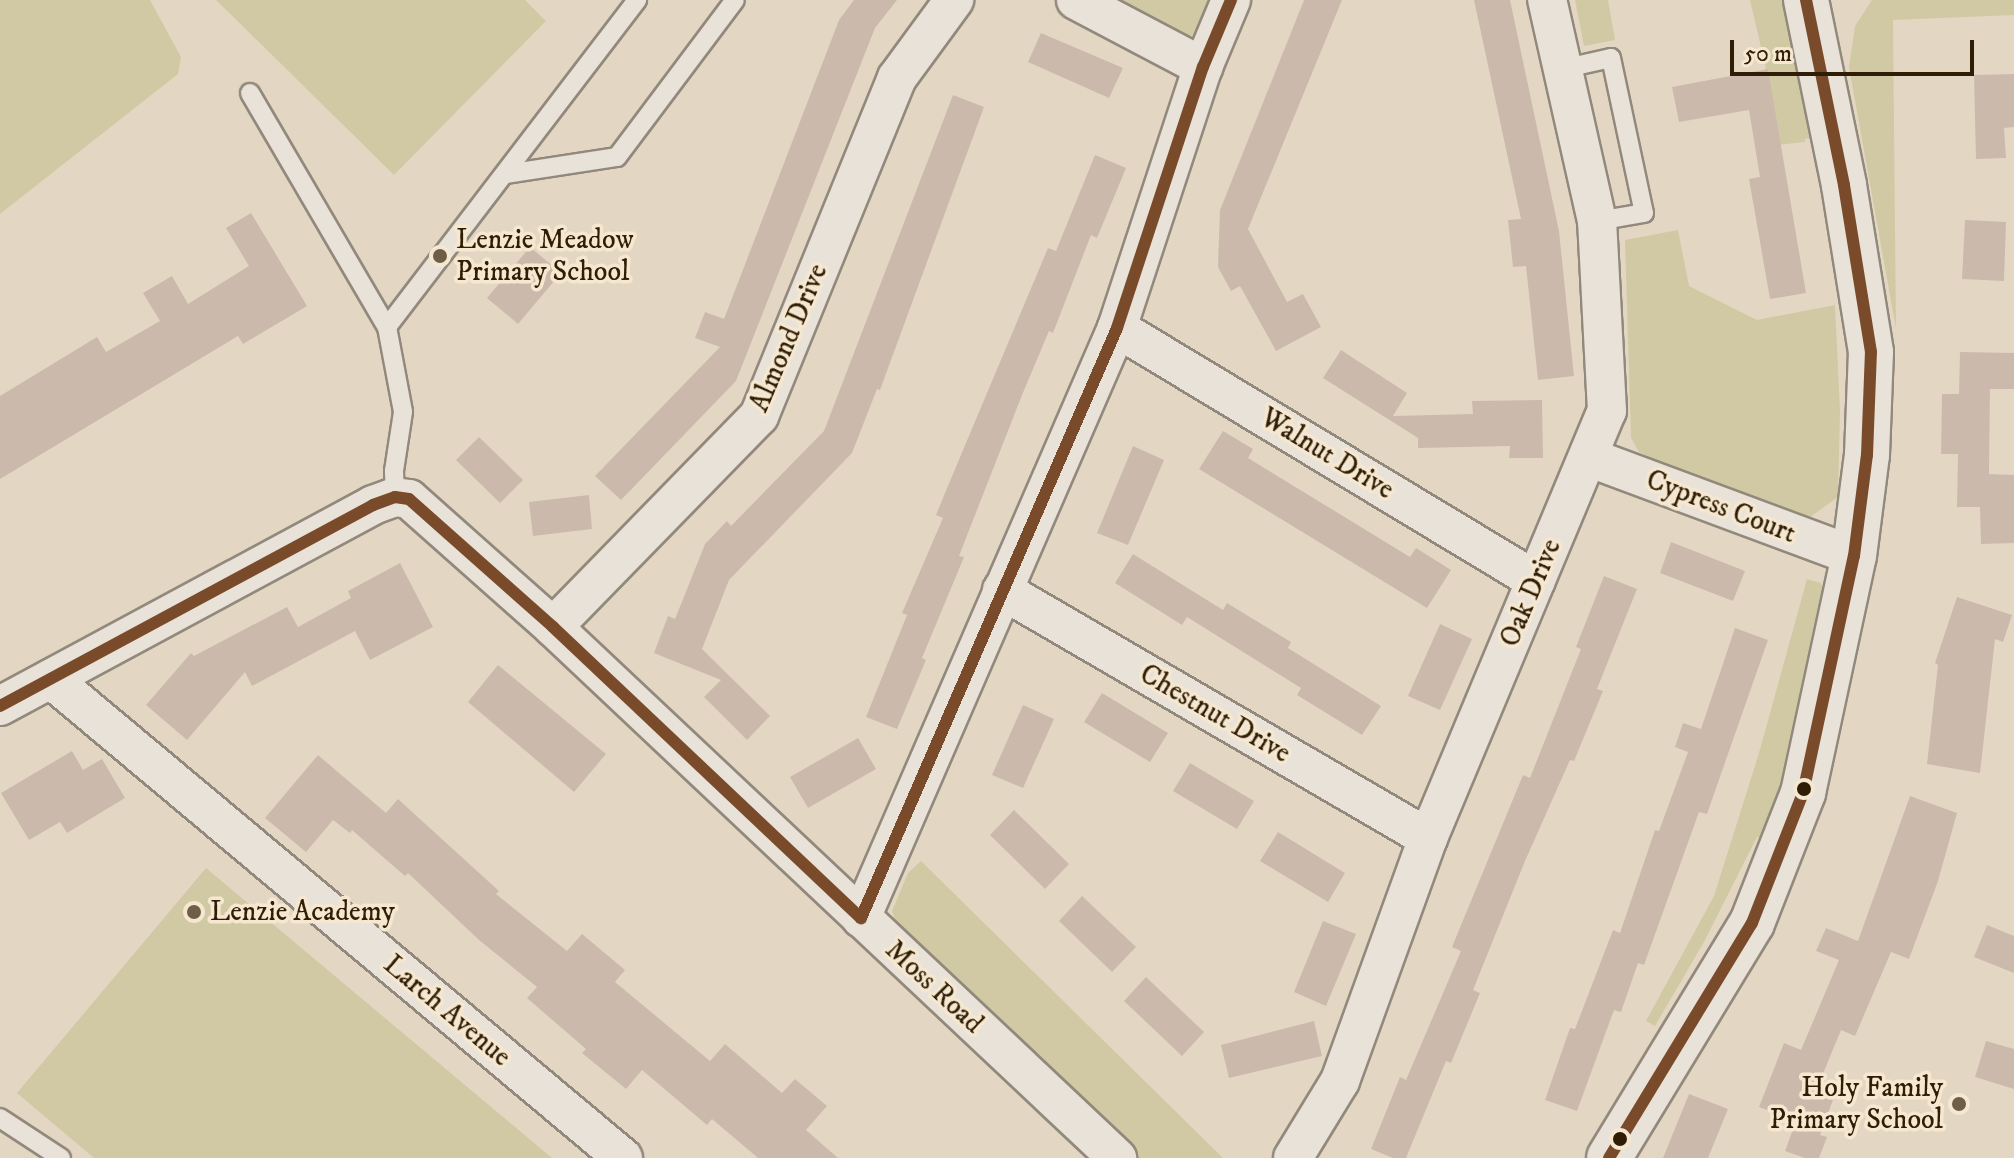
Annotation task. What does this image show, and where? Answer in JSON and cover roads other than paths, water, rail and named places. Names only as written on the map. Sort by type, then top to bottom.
[{"type":"street","name":"Almond Drive","points":[[553,627],[759,416],[897,78],[954,0]]},
{"type":"street","points":[[1076,0],[1203,67]]},
{"type":"street","points":[[861,918],[1117,328],[1203,67],[1231,0]]},
{"type":"street","name":"Oak Drive","points":[[1293,1158],[1340,1081],[1428,838],[1607,411],[1597,221],[1547,0]]},
{"type":"street","points":[[1609,1158],[1752,923],[1803,793],[1854,556],[1867,455],[1871,352],[1844,185],[1806,0]]},
{"type":"street","name":"Walnut Drive","points":[[1117,328],[1536,581]]},
{"type":"street","name":"Cypress Court","points":[[1588,457],[1854,556]]},
{"type":"street","name":"Moss Road","points":[[395,497],[409,499],[426,510],[1117,1158]]},
{"type":"street","points":[[0,706],[373,505],[395,497]]},
{"type":"street","name":"Chestnut Drive","points":[[1002,590],[1428,838]]},
{"type":"street","name":"Larch Avenue","points":[[51,679],[623,1158]]},
{"type":"lane","points":[[387,327],[637,0]]},
{"type":"lane","points":[[506,174],[617,157],[735,0]]},
{"type":"lane","points":[[1562,69],[1611,58],[1644,213],[1597,221]]},
{"type":"lane","points":[[250,93],[387,327],[403,412],[394,471],[395,497]]},
{"type":"lane","points":[[0,1118],[61,1158]]},
{"type":"place","name":"Lenzie Meadow Primary School","points":[[440,256]]},
{"type":"place","name":"Lenzie Academy","points":[[194,912]]},
{"type":"place","name":"Holy Family Primary School","points":[[1959,1104]]}]
